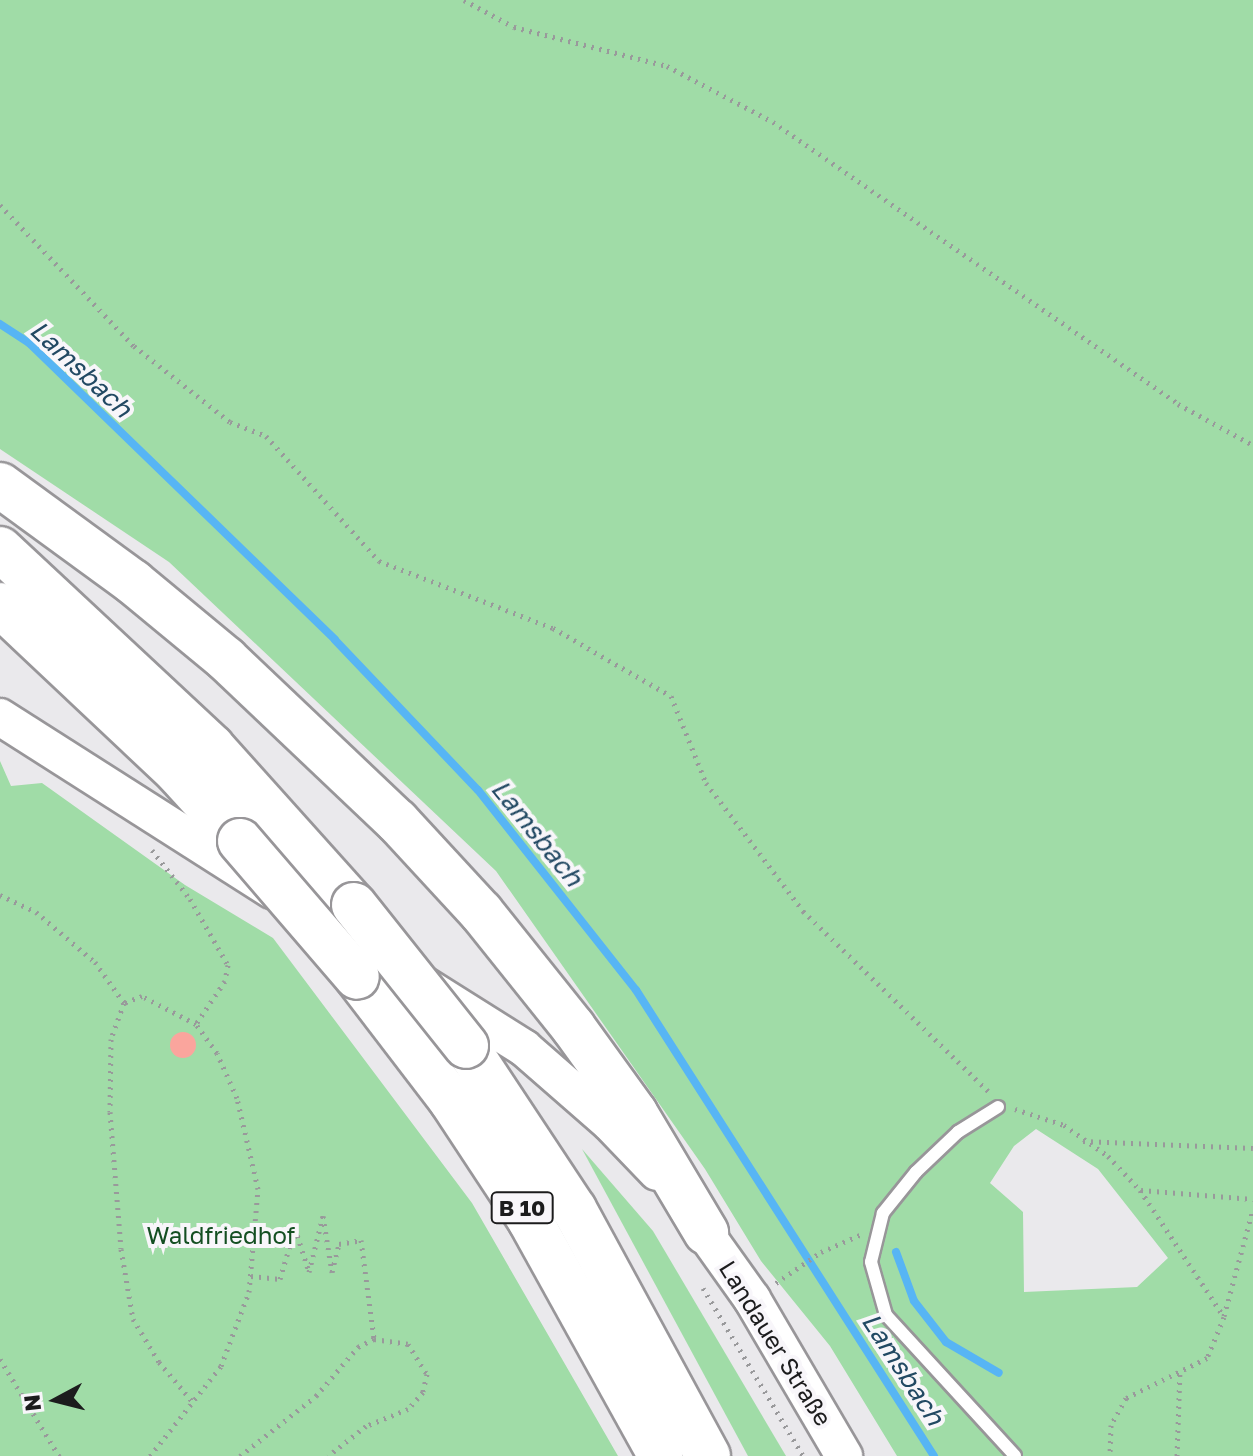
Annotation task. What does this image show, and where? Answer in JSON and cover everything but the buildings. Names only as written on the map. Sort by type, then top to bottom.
[{"type":"highway","points":[[0,485],[133,582],[226,659],[397,821],[481,912],[573,1027],[635,1113],[706,1232]]},
{"type":"highway","name":"B 10","points":[[0,549],[212,747],[354,905],[466,1046],[574,1209],[708,1456]]},
{"type":"highway","name":"B 10","points":[[0,605],[178,773],[357,977],[451,1100],[530,1220],[661,1456]]},
{"type":"main road","name":"Landauer Straße","points":[[0,717],[88,777],[524,1048],[610,1123],[706,1232],[844,1456]]},
{"type":"lane","points":[[998,1107],[958,1132],[916,1172],[876,1229],[871,1262],[886,1315],[1015,1456]]},
{"type":"path","points":[[464,0],[514,27],[667,66],[773,122],[1178,404],[1253,445]]},
{"type":"path","points":[[0,205],[134,346],[230,422],[266,436],[379,561],[553,628],[671,696],[706,783],[803,911],[958,1058]]},
{"type":"path","points":[[148,842],[190,899],[228,965],[225,981],[196,1024]]},
{"type":"path","points":[[0,895],[36,912],[95,962],[124,1003]]},
{"type":"path","points":[[150,1456],[171,1435],[192,1401],[221,1366],[251,1276],[258,1189],[237,1098],[217,1053],[196,1024],[142,996],[124,1003],[111,1039],[110,1112],[133,1319],[159,1362],[192,1401]]},
{"type":"path","points":[[1224,1317],[1140,1190],[1108,1156],[1082,1141],[1253,1148]]},
{"type":"path","points":[[1140,1190],[1253,1199]]},
{"type":"path","points":[[1110,1456],[1111,1425],[1126,1398],[1207,1358],[1224,1317],[1253,1209]]},
{"type":"path","points":[[251,1276],[280,1279],[295,1228],[309,1272],[323,1216],[332,1272],[339,1244],[361,1240],[374,1339]]},
{"type":"path","points":[[785,1277],[821,1252],[876,1229]]},
{"type":"path","points":[[240,1456],[316,1396],[358,1347],[374,1339],[408,1344],[427,1374],[423,1392],[408,1409],[366,1426],[328,1456]]},
{"type":"path","points":[[0,1359],[59,1456]]},
{"type":"path","points":[[1177,1456],[1180,1371]]},
{"type":"green space","points":[[0,0],[1253,0],[1253,1456],[897,1456],[830,1346],[761,1261],[705,1169],[496,871],[169,562],[0,449]],"holes":[[[1036,1129],[1098,1169],[1168,1258],[1137,1287],[1024,1292],[1023,1212],[990,1183],[1014,1146]]]},
{"type":"green space","name":"Waldfriedhof","points":[[0,761],[11,786],[42,783],[185,885],[273,938],[472,1203],[618,1456],[0,1456]]},
{"type":"green space","points":[[582,1149],[653,1231],[786,1456],[748,1456]]},
{"type":"waterway","name":"Lamsbach","points":[[0,324],[29,343],[335,640],[478,790],[636,990],[934,1456]]},
{"type":"waterway","points":[[896,1252],[914,1301],[946,1342],[999,1373]]}]
